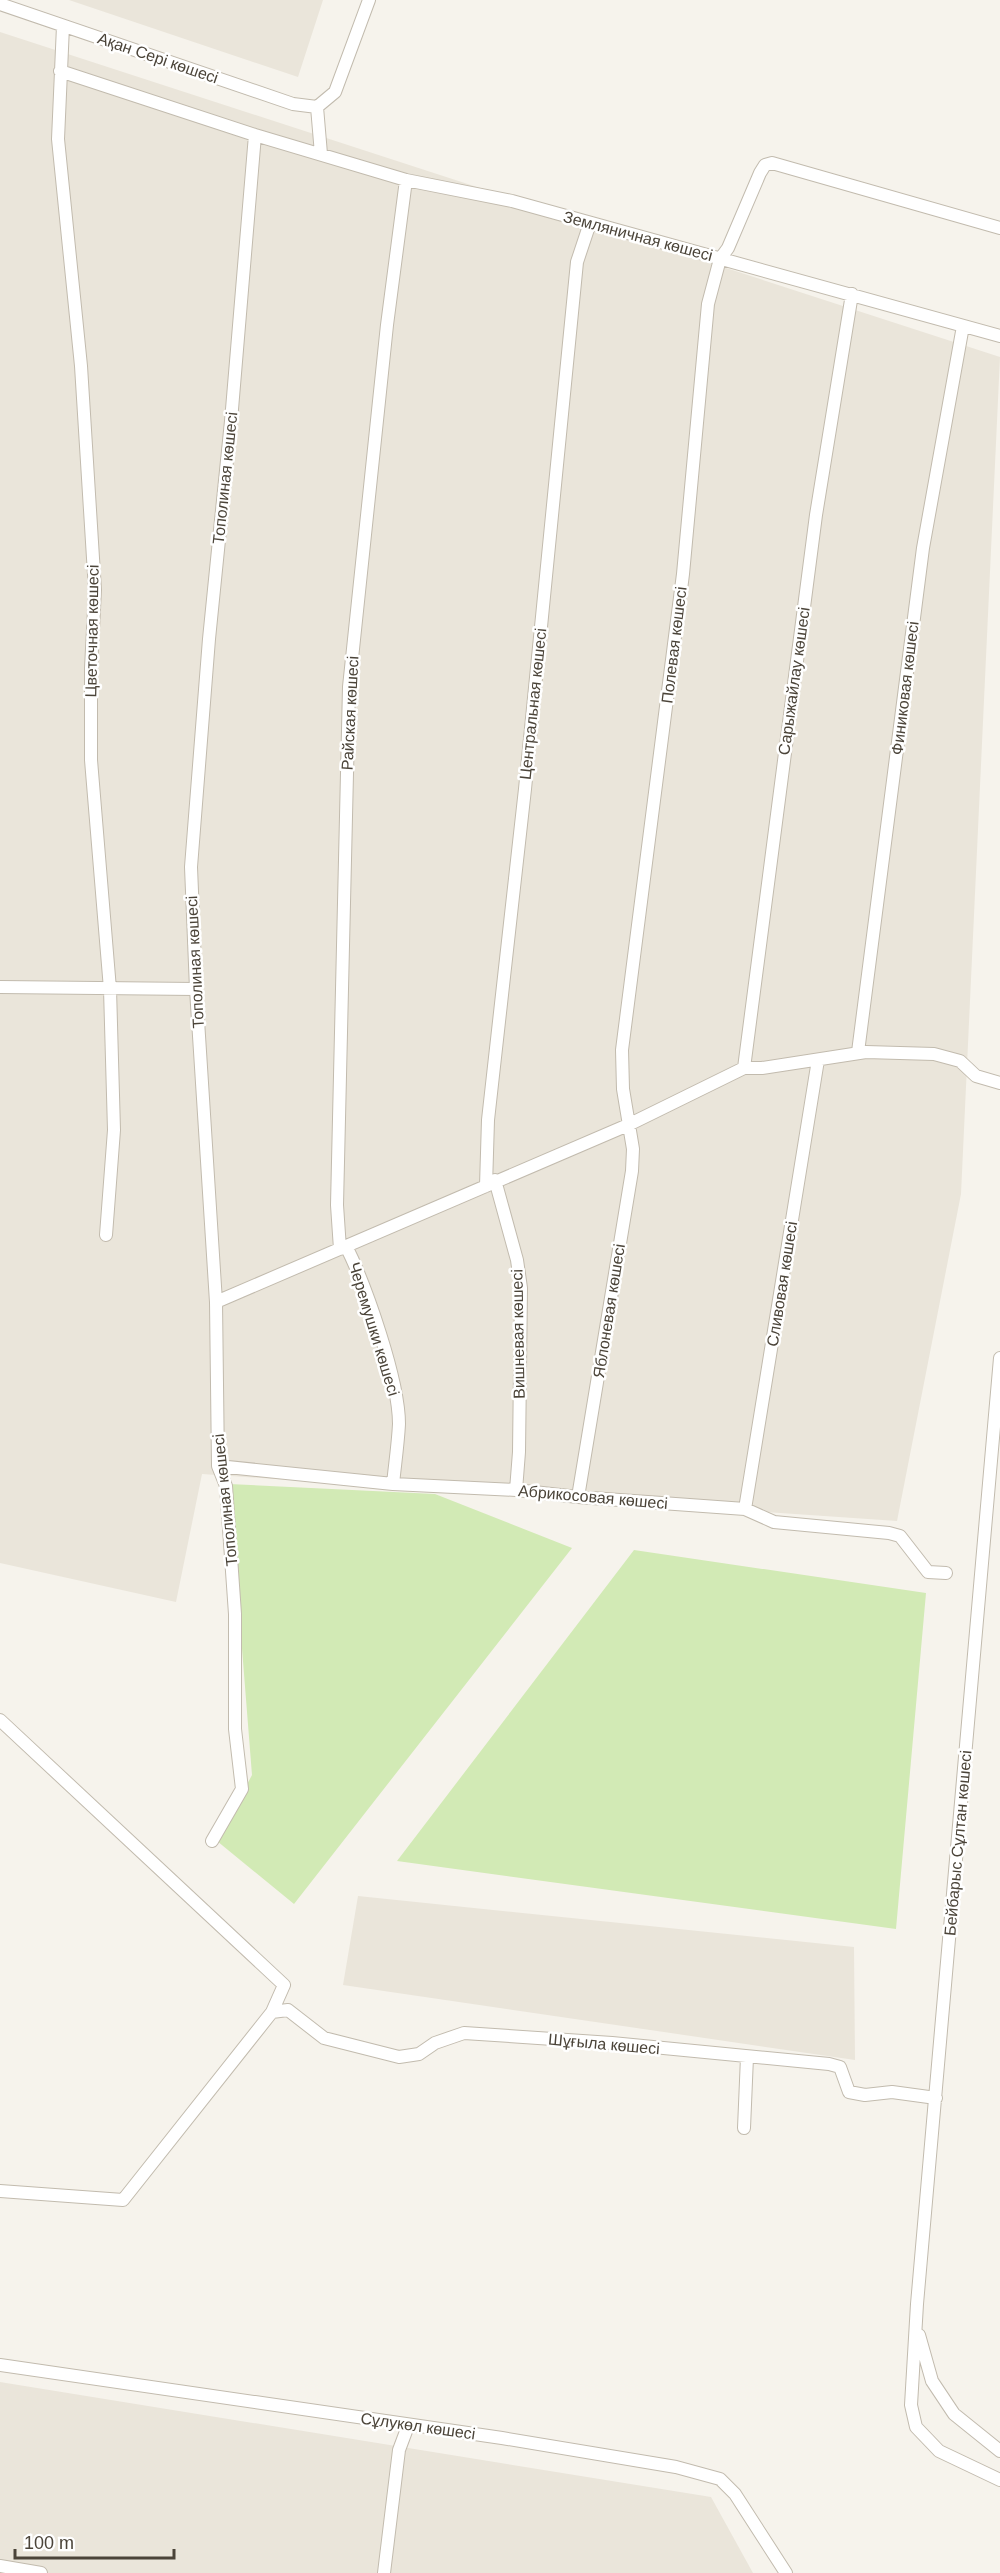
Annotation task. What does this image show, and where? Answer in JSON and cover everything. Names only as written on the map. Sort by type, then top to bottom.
[{"type":"street","points":[[321,154],[317,106],[335,92],[369,0]]},
{"type":"street","name":"Ақан Сері көшесі","points":[[0,4],[293,104],[317,106]]},
{"type":"street","name":"Цветочная көшесі","points":[[63,26],[58,140],[81,366],[95,590],[91,668],[91,760],[110,989],[114,1130],[106,1235]]},
{"type":"street","name":"Земляничная көшесі","points":[[60,71],[255,135],[406,180],[512,201],[1000,336]]},
{"type":"street","name":"Тополиная көшесі","points":[[212,1841],[242,1789],[236,1729],[235,1614],[227,1498],[226,1486],[218,1466],[216,1302],[196,989],[191,867],[209,639],[231,421],[255,135]]},
{"type":"street","name":"Полевая көшесі","points":[[628,1125],[621,1050],[683,574],[708,304],[720,259],[728,248],[760,173],[765,165],[772,163],[1000,228]]},
{"type":"street","name":"Райская көшесі","points":[[343,1248],[337,1205],[349,687],[385,337],[406,180]]},
{"type":"street","name":"Центральная көшесі","points":[[490,1183],[488,1120],[577,262],[590,224]]},
{"type":"street","name":"Сарыжайлау көшесі","points":[[744,1068],[816,515],[852,294]]},
{"type":"street","name":"Финиковая көшесі","points":[[858,1053],[923,548],[963,326]]},
{"type":"street","points":[[0,987],[196,989]]},
{"type":"street","points":[[216,1302],[628,1125],[744,1068],[762,1068],[858,1053],[934,1054],[960,1061],[976,1076],[1000,1083]]},
{"type":"street","name":"Сливовая көшесі","points":[[746,1509],[818,1060]]},
{"type":"street","name":"Яблоневая көшесі","points":[[579,1497],[632,1172],[633,1149],[628,1125]]},
{"type":"street","name":"Вишневая көшесі","points":[[490,1183],[517,1260],[521,1288],[519,1452],[516,1490]]},
{"type":"street","name":"Черемушки көшесі","points":[[343,1248],[360,1279],[396,1399],[399,1424],[393,1484]]},
{"type":"street","name":"Бейбарыс Сұлтан көшесі","points":[[1000,1358],[911,2405],[916,2427],[939,2451],[1000,2480]]},
{"type":"street","name":"Абрикосовая көшесі","points":[[218,1466],[393,1484],[516,1490],[746,1509],[774,1522],[900,1536],[928,1572],[946,1573]]},
{"type":"street","points":[[0,1720],[284,1985],[272,2012],[123,2200],[0,2191]]},
{"type":"street","name":"Шұғыла көшесі","points":[[272,2012],[288,2010],[324,2038],[399,2057],[419,2054],[435,2043],[464,2033],[612,2043],[829,2064],[840,2067],[849,2092],[865,2095],[891,2092],[936,2098]]},
{"type":"street","points":[[744,2128],[747,2057]]},
{"type":"street","points":[[916,2328],[932,2381],[954,2414],[1000,2451]]},
{"type":"street","name":"Сұлукөл көшесі","points":[[0,2365],[502,2438],[667,2465],[720,2479],[735,2494],[786,2573]]},
{"type":"street","points":[[384,2573],[399,2450],[408,2426]]},
{"type":"street","points":[[0,2566],[41,2573]]},
{"type":"shaded area","points":[[69,0],[323,0],[298,77]]},
{"type":"shaded area","points":[[0,32],[1000,357],[961,1194],[897,1521],[202,1474],[176,1602],[0,1563]]},
{"type":"shaded area","points":[[358,1896],[854,1947],[855,2060],[343,1985]]},
{"type":"shaded area","points":[[0,2382],[711,2497],[753,2573],[0,2573]]},
{"type":"green space","points":[[229,1484],[435,1494],[572,1548],[294,1904],[217,1841],[252,1775]]},
{"type":"green space","points":[[634,1550],[926,1593],[896,1929],[397,1861]]}]
